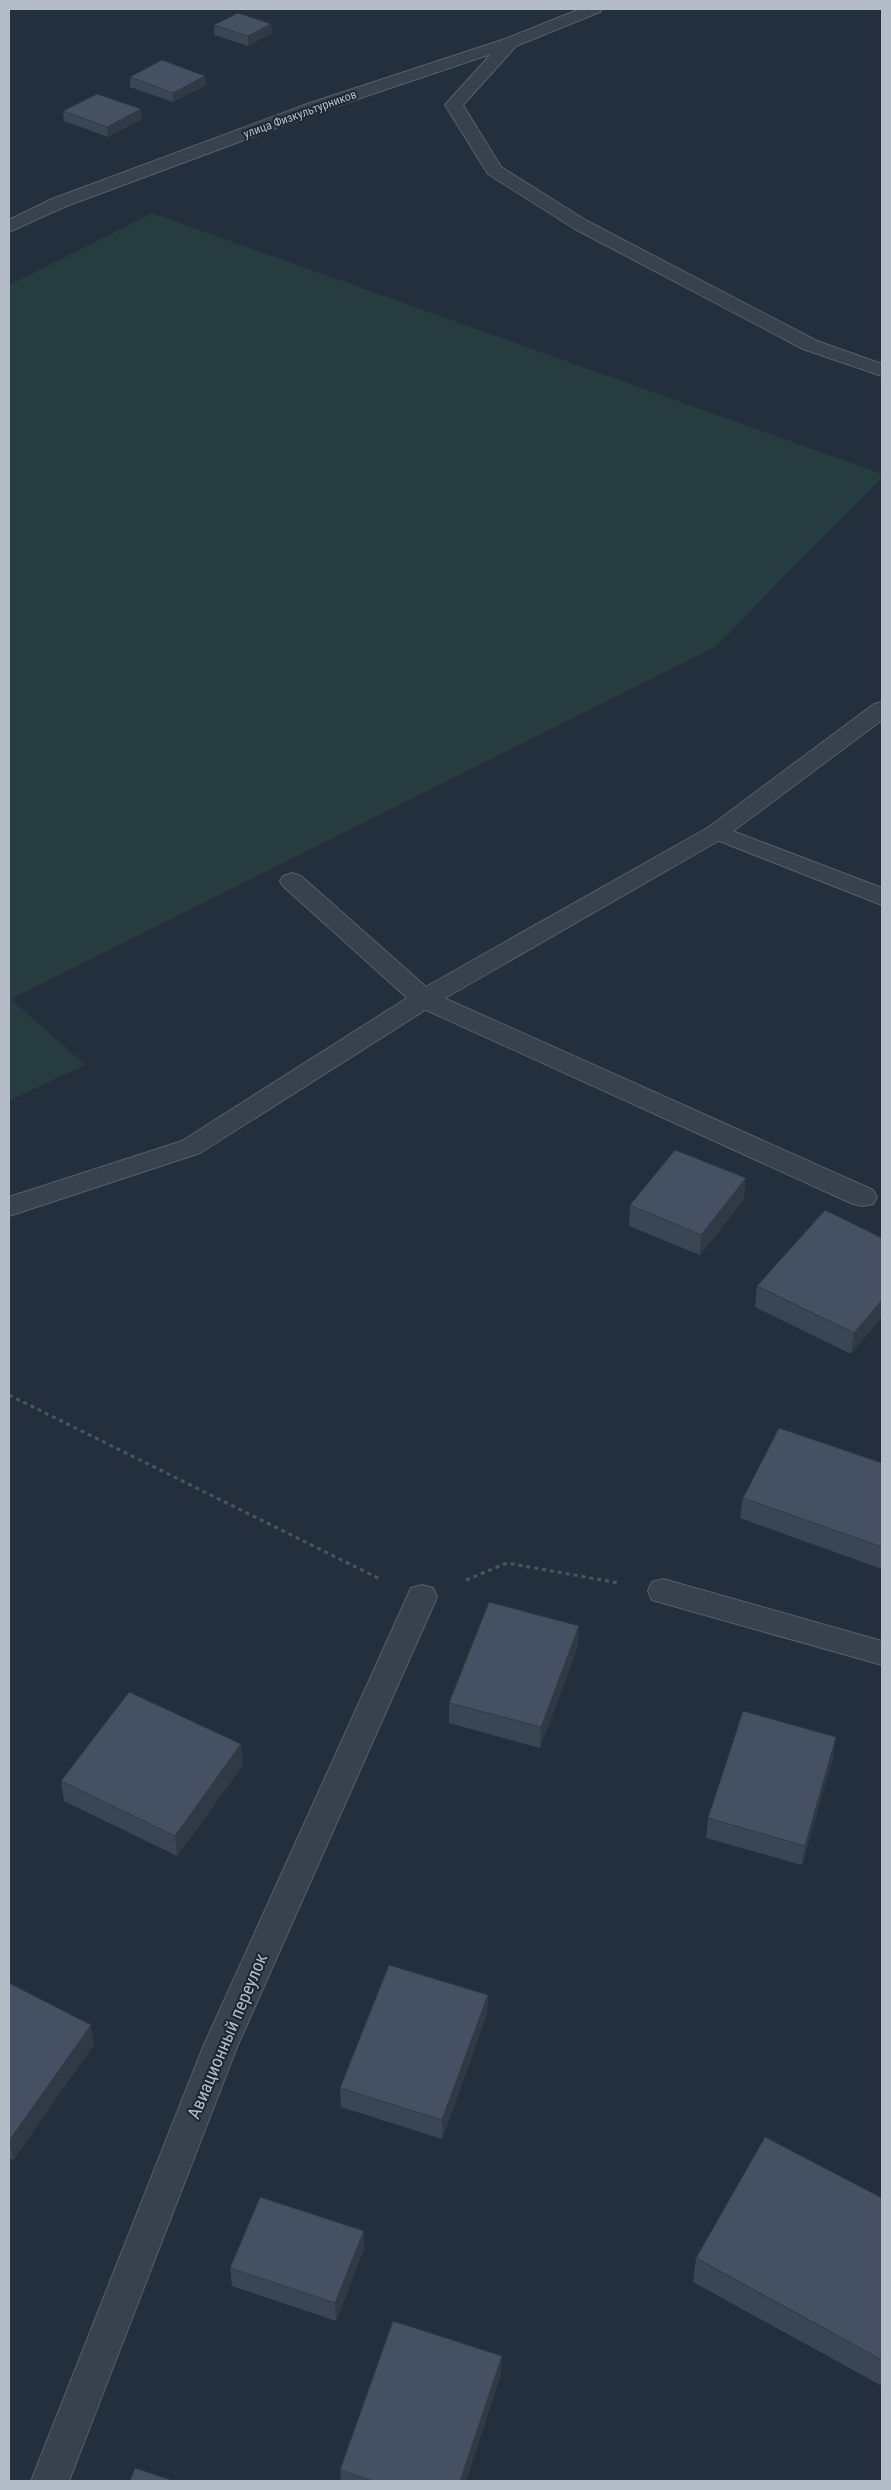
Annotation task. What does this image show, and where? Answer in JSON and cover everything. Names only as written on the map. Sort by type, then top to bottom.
[{"type":"street","name":"улица Физкультурников","points":[[9,227],[58,203],[316,107],[511,42],[594,9]]},
{"type":"street","points":[[511,42],[454,105],[494,170],[581,225],[801,340],[882,370]]},
{"type":"street","points":[[9,1206],[191,1147],[424,999],[717,832],[882,709]]},
{"type":"street","points":[[717,832],[882,897]]},
{"type":"street","points":[[292,881],[424,999],[863,1196]]},
{"type":"street","points":[[664,1591],[882,1653]]},
{"type":"street","name":"Авиационный переулок","points":[[50,2481],[220,2047],[421,1598]]},
{"type":"path","points":[[9,1396],[421,1598],[507,1563],[664,1591]]},
{"type":"green space","points":[[152,213],[882,474],[882,477],[715,647],[11,999],[85,1065],[9,1101],[9,285]]},
{"type":"building","points":[[238,13],[271,24],[248,36],[214,25]]},
{"type":"building","points":[[162,60],[205,76],[173,93],[130,77]]},
{"type":"building","points":[[97,94],[141,109],[107,127],[63,111]]},
{"type":"building","points":[[675,1150],[746,1178],[701,1235],[630,1205]]},
{"type":"building","points":[[825,1210],[882,1238],[882,1300],[854,1333],[757,1286]]},
{"type":"building","points":[[779,1428],[882,1463],[882,1547],[743,1498]]},
{"type":"building","points":[[489,1602],[579,1626],[541,1727],[449,1703]]},
{"type":"building","points":[[129,1692],[241,1744],[175,1836],[61,1781]]},
{"type":"building","points":[[743,1711],[836,1737],[805,1846],[708,1818]]},
{"type":"building","points":[[389,1965],[488,1995],[442,2120],[340,2088]]},
{"type":"building","points":[[9,1983],[91,2025],[9,2141]]},
{"type":"building","points":[[765,2137],[882,2198],[882,2360],[696,2258]]},
{"type":"building","points":[[260,2197],[364,2231],[335,2303],[230,2268]]},
{"type":"building","points":[[393,2321],[502,2356],[460,2481],[373,2481],[340,2470]]},
{"type":"building","points":[[135,2468],[174,2481],[130,2481]]}]
